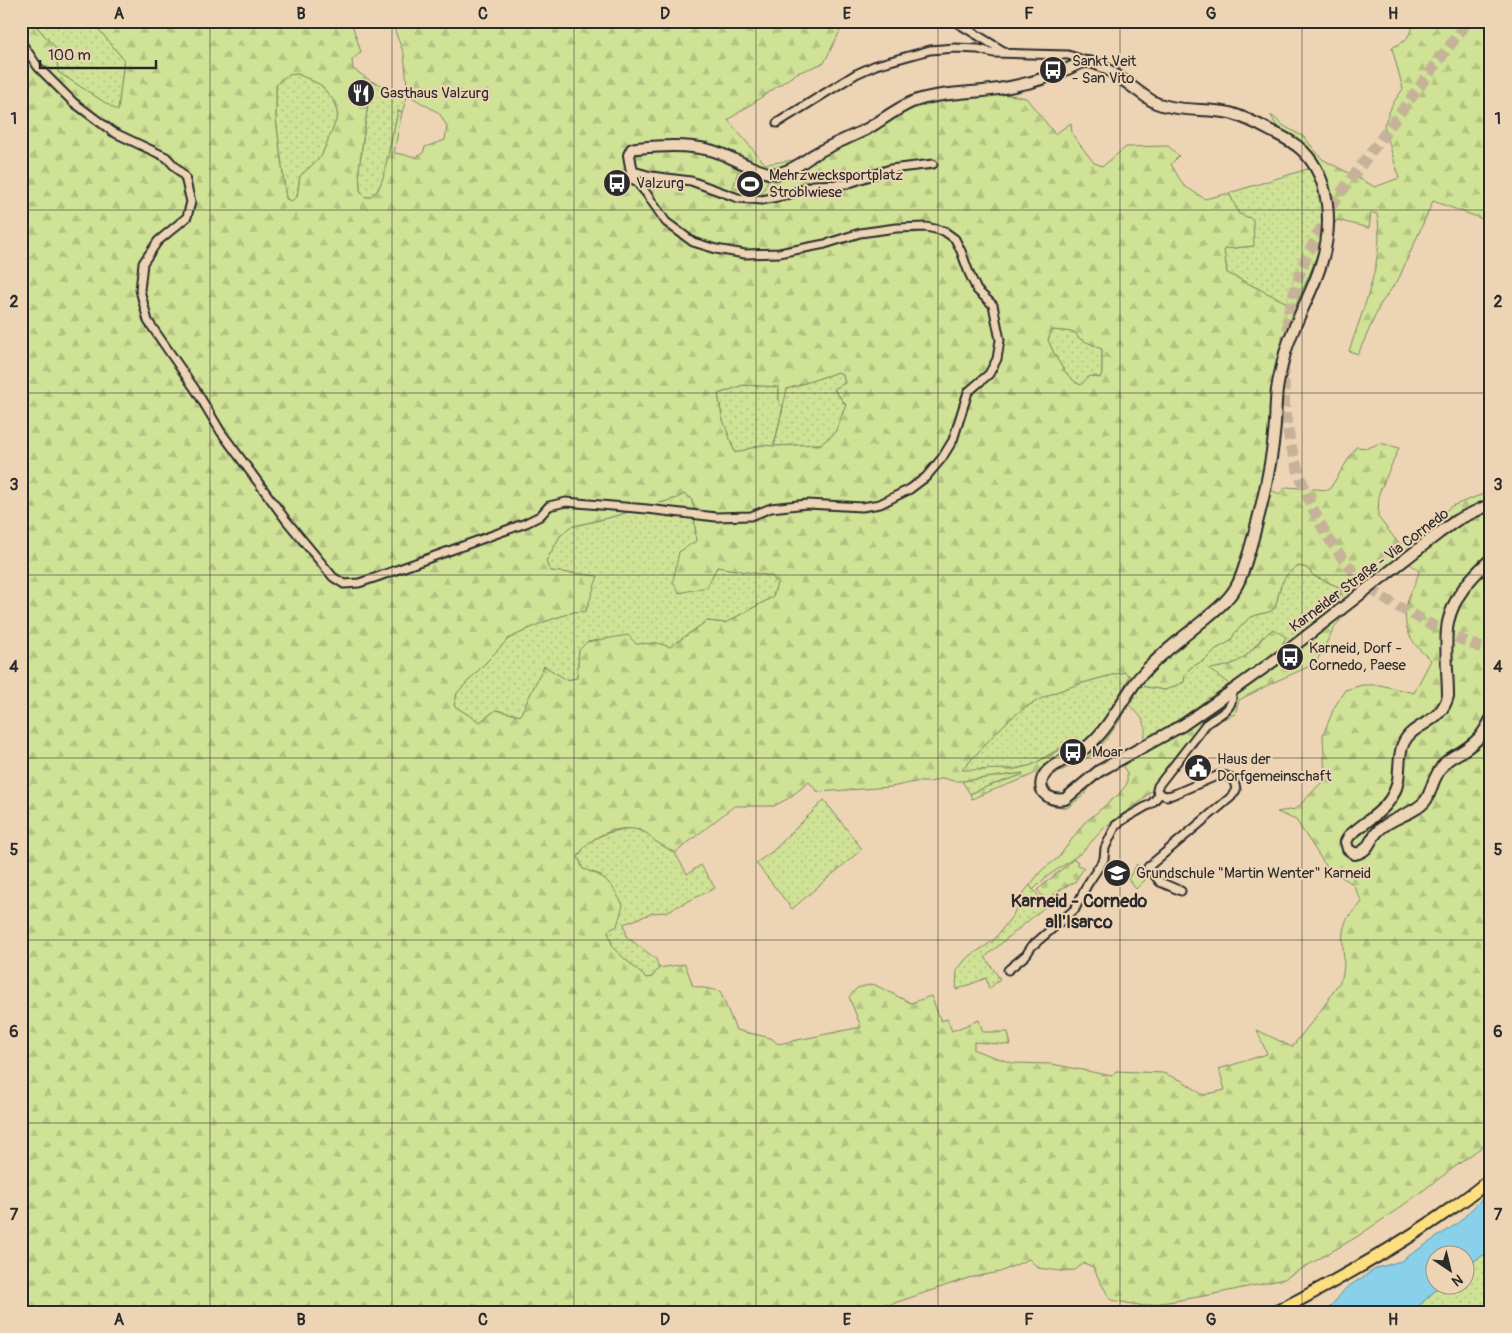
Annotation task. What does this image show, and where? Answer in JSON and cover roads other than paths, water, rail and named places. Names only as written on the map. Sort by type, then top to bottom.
[{"type":"main road","points":[[1276,1312],[1360,1267],[1410,1237],[1491,1178]]},
{"type":"street","points":[[954,21],[992,46],[1008,53]]},
{"type":"street","points":[[21,42],[38,67],[73,102],[113,132],[166,157],[186,177],[191,202],[187,216],[158,241],[143,263],[140,290],[148,321],[197,392],[221,432],[286,520],[333,577],[344,584],[359,583],[377,577],[526,523],[540,516],[549,506],[566,502],[716,517],[751,516],[771,508],[807,504],[862,507],[880,504],[910,489],[926,478],[953,440],[968,392],[989,374],[997,359],[1000,340],[994,305],[978,290],[955,239],[944,231],[926,227],[896,228],[860,233],[824,244],[779,253],[745,254],[716,249],[693,242],[666,222],[632,175],[629,155],[632,149],[636,148],[678,145],[717,152],[772,174],[785,172],[822,150],[868,128],[911,103],[945,95],[1023,84],[1054,75],[1087,61]]},
{"type":"street","points":[[778,123],[856,74],[876,65],[930,50],[955,48],[978,49],[994,53],[1068,55],[1087,61]]},
{"type":"street","name":"Karneider Straße - Via Cornedo","points":[[1087,61],[1100,65],[1156,103],[1174,108],[1213,110],[1234,114],[1293,142],[1305,152],[1323,184],[1328,205],[1328,231],[1322,263],[1290,336],[1283,358],[1277,391],[1275,434],[1268,477],[1259,519],[1237,586],[1228,599],[1153,663],[1136,682],[1106,726],[1090,744],[1079,753],[1047,771],[1041,782],[1042,789],[1046,795],[1052,799],[1065,799],[1099,771],[1183,724],[1286,652],[1457,520],[1491,504]]},
{"type":"street","points":[[632,175],[637,172],[651,176],[691,181],[738,198],[762,200],[787,195],[813,185],[847,184],[890,169],[933,164]]},
{"type":"street","points":[[1491,559],[1469,580],[1460,593],[1448,624],[1448,696],[1446,704],[1432,720],[1412,733],[1404,741],[1401,750],[1398,781],[1393,798],[1349,836],[1346,842],[1348,849],[1355,854],[1363,852],[1378,831],[1394,819],[1425,802],[1429,796],[1432,783],[1445,762],[1471,746],[1481,737],[1491,719]]},
{"type":"street","points":[[1181,891],[1160,882],[1148,867],[1231,797],[1236,790],[1235,783],[1231,778],[1219,774],[1172,795],[1166,796],[1156,790],[1206,724],[1230,708],[1232,697],[1229,693]]},
{"type":"street","points":[[1008,970],[1026,955],[1032,946],[1075,909],[1087,885],[1104,859],[1106,848],[1116,825],[1152,803],[1160,794]]},
{"type":"water","points":[[1491,1190],[1491,1250],[1474,1261],[1474,1246],[1424,1246],[1424,1296],[1430,1296],[1417,1308],[1408,1312],[1326,1312],[1346,1288],[1377,1268],[1401,1261],[1458,1223]]},
{"type":"tunnel","points":[[1286,346],[1289,311],[1302,266],[1334,202],[1468,21]]},
{"type":"tunnel","points":[[1284,364],[1287,427],[1296,464],[1317,517],[1339,554],[1373,590],[1387,600],[1450,634],[1491,651]]},
{"type":"place","name":"Sankt Veit - San Vito","points":[[1053,70]]},
{"type":"place","name":"Gasthaus Valzurg","points":[[361,93]]},
{"type":"place","name":"Valzurg","points":[[617,183]]},
{"type":"place","name":"Mehrzwecksportplatz Stroblwiese","points":[[750,184]]},
{"type":"place","name":"Karneid, Dorf - Cornedo, Paese","points":[[1290,657]]},
{"type":"place","name":"Moar","points":[[1073,752]]},
{"type":"place","name":"Haus der Dorfgemeinschaft","points":[[1198,768]]},
{"type":"place","name":"Grundschule \"Martin Wenter\" Karneid","points":[[1117,873]]},
{"type":"district","name":"Karneid - Cornedo all'Isarco","points":[[1079,911]]}]
